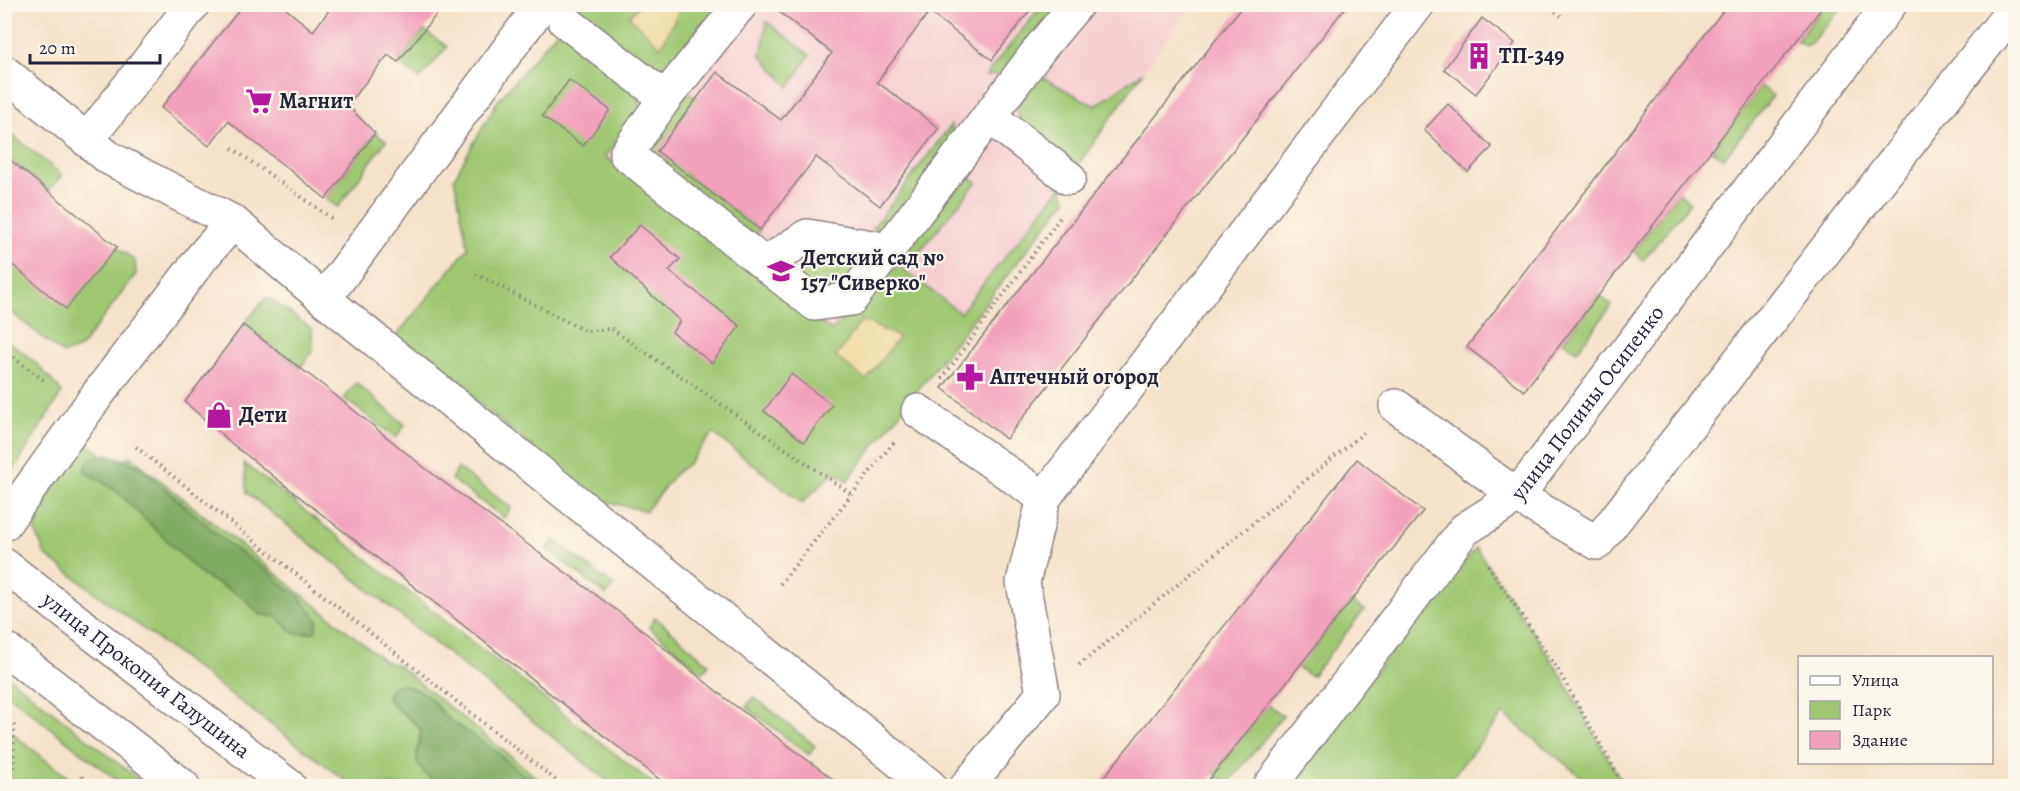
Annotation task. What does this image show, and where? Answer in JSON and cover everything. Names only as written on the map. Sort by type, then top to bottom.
[{"type":"street","points":[[87,140],[194,4]]},
{"type":"street","points":[[741,4],[665,98],[626,153],[815,304],[851,299],[1042,46],[1077,4]]},
{"type":"street","points":[[967,786],[1043,694],[1023,582],[1044,498],[1418,4]]},
{"type":"street","name":"улица Полины Осипенко","points":[[1270,786],[1464,530],[1517,496],[1890,4]]},
{"type":"street","points":[[1396,406],[1517,496],[1597,543],[2016,6]]},
{"type":"street","points":[[324,299],[554,13],[665,98]]},
{"type":"street","points":[[4,72],[109,158],[233,222],[324,299],[930,786]]},
{"type":"street","points":[[989,116],[1069,178]]},
{"type":"street","points":[[4,524],[202,256],[233,222]]},
{"type":"street","points":[[765,264],[807,236],[889,250]]},
{"type":"street","points":[[918,411],[1044,498]]},
{"type":"street","name":"улица Прокопия Галушина","points":[[4,565],[289,786]]},
{"type":"street","points":[[4,648],[183,786]]},
{"type":"path","points":[[1546,4],[1561,16]]},
{"type":"path","points":[[232,148],[338,223]]},
{"type":"path","points":[[780,584],[918,411],[1079,192],[1069,178]]},
{"type":"path","points":[[476,274],[585,331],[612,329],[851,494]]},
{"type":"path","points":[[4,350],[46,382]]},
{"type":"path","points":[[1043,694],[1396,406]]},
{"type":"path","points":[[136,447],[562,786]]},
{"type":"path","points":[[1482,557],[1558,670],[1624,786]]},
{"type":"path","points":[[13,786],[14,723]]},
{"type":"path","points":[[82,776],[84,786]]},
{"type":"shaded area","name":"Детский сад № 157 \"Сиверко\"","points":[[579,5],[1191,5],[1069,178],[834,472],[497,102]]},
{"type":"green space","points":[[579,5],[727,5],[672,74],[649,76],[634,89],[643,109],[605,156],[832,331],[883,272],[901,267],[960,313],[1062,186],[1066,200],[847,481],[834,472],[802,503],[713,433],[688,464],[676,473],[646,511],[596,499],[396,336],[468,248],[454,178],[497,102]]},
{"type":"green space","points":[[1042,5],[1065,5],[1009,75],[986,75]]},
{"type":"green space","points":[[1825,5],[1844,5],[1807,47],[1797,41]]},
{"type":"green space","points":[[767,22],[810,55],[789,87],[761,55]]},
{"type":"green space","points":[[424,30],[447,47],[420,79],[398,62]]},
{"type":"green space","points":[[1143,72],[1076,168],[1025,137],[1016,107],[1040,76],[1095,106]]},
{"type":"green space","points":[[1761,86],[1773,96],[1724,158],[1711,150]]},
{"type":"green space","points":[[687,92],[698,98],[658,151],[760,230],[752,239],[645,156]]},
{"type":"green space","points":[[951,125],[958,149],[895,229],[872,229]]},
{"type":"green space","points":[[5,129],[62,175],[49,191],[5,155]]},
{"type":"green space","points":[[375,133],[386,141],[338,207],[326,199]]},
{"type":"green space","points":[[966,174],[977,182],[916,256],[902,247]]},
{"type":"green space","points":[[1679,192],[1690,203],[1643,260],[1633,251]]},
{"type":"green space","points":[[117,247],[135,261],[136,274],[80,348],[63,354],[5,307],[4,258]]},
{"type":"green space","points":[[834,248],[861,267],[847,289],[824,294],[797,277],[805,258]]},
{"type":"green space","points":[[1599,295],[1612,305],[1577,351],[1563,342]]},
{"type":"green space","points":[[267,297],[312,329],[313,351],[300,368],[243,325]]},
{"type":"green space","points":[[4,338],[36,363],[62,392],[10,476],[5,478]]},
{"type":"green space","points":[[356,383],[405,425],[396,438],[344,398]]},
{"type":"green space","points":[[85,442],[119,467],[130,456],[386,662],[396,664],[547,786],[353,786],[45,555],[35,530],[45,499]]},
{"type":"green space","points":[[108,454],[139,466],[231,546],[269,572],[286,588],[296,593],[318,620],[315,632],[295,634],[277,617],[259,614],[243,597],[203,576],[115,490],[84,471],[89,460]]},
{"type":"green space","points":[[244,463],[656,786],[614,786],[247,493]]},
{"type":"green space","points":[[458,468],[511,508],[504,518],[451,479]]},
{"type":"green space","points":[[554,540],[614,586],[606,595],[547,549]]},
{"type":"green space","points":[[1476,548],[1558,670],[1624,786],[1593,786],[1503,714],[1445,786],[1283,786]]},
{"type":"green space","points":[[1351,601],[1364,610],[1312,676],[1297,668]]},
{"type":"green space","points":[[655,617],[709,664],[703,673],[649,627]]},
{"type":"green space","points":[[4,674],[147,786],[124,786],[5,692]]},
{"type":"green space","points":[[401,684],[422,692],[446,717],[540,786],[450,786],[435,781],[424,773],[417,763],[421,731],[387,697],[391,687]]},
{"type":"green space","points":[[754,697],[815,746],[809,755],[746,707]]},
{"type":"green space","points":[[1268,705],[1283,716],[1228,784],[1214,773]]},
{"type":"green space","points":[[5,728],[79,786],[5,786]]},
{"type":"sand","points":[[641,4],[669,5],[679,11],[661,47],[629,16]]},
{"type":"sand","points":[[862,320],[899,337],[866,380],[836,357]]},
{"type":"building","points":[[244,4],[280,4],[313,31],[334,4],[445,4],[398,62],[388,55],[347,105],[375,133],[326,199],[228,121],[209,146],[161,108]]},
{"type":"building","points":[[769,4],[1035,4],[992,60],[929,12],[877,82],[939,128],[880,206],[816,157],[760,230],[657,151],[717,72],[781,120],[832,53]]},
{"type":"building","points":[[1244,4],[1348,4],[1006,439],[942,388]]},
{"type":"building","points":[[1728,4],[1825,4],[1524,391],[1467,347]]},
{"type":"building","name":"ТП-349","points":[[1482,18],[1515,43],[1476,94],[1444,69]]},
{"type":"building","points":[[569,80],[610,110],[583,146],[542,116]]},
{"type":"building","points":[[1448,104],[1492,147],[1468,172],[1424,130]]},
{"type":"building","points":[[4,155],[117,247],[66,309],[4,258]]},
{"type":"building","points":[[640,225],[680,259],[669,271],[740,326],[712,363],[672,332],[680,321],[610,257]]},
{"type":"building","points":[[243,325],[324,386],[426,469],[631,621],[725,698],[842,786],[668,786],[231,443],[185,402]]},
{"type":"building","points":[[791,374],[832,405],[804,442],[764,411]]},
{"type":"building","points":[[1357,459],[1423,511],[1204,786],[1097,786]]},
{"type":"place","name":"ТП-349","points":[[1479,56]]},
{"type":"place","name":"Магнит","points":[[259,101]]},
{"type":"place","name":"Детский сад № 157 \"Сиверко\"","points":[[781,271]]},
{"type":"place","name":"Аптечный огород","points":[[970,377]]},
{"type":"place","name":"Дети","points":[[219,415]]}]
